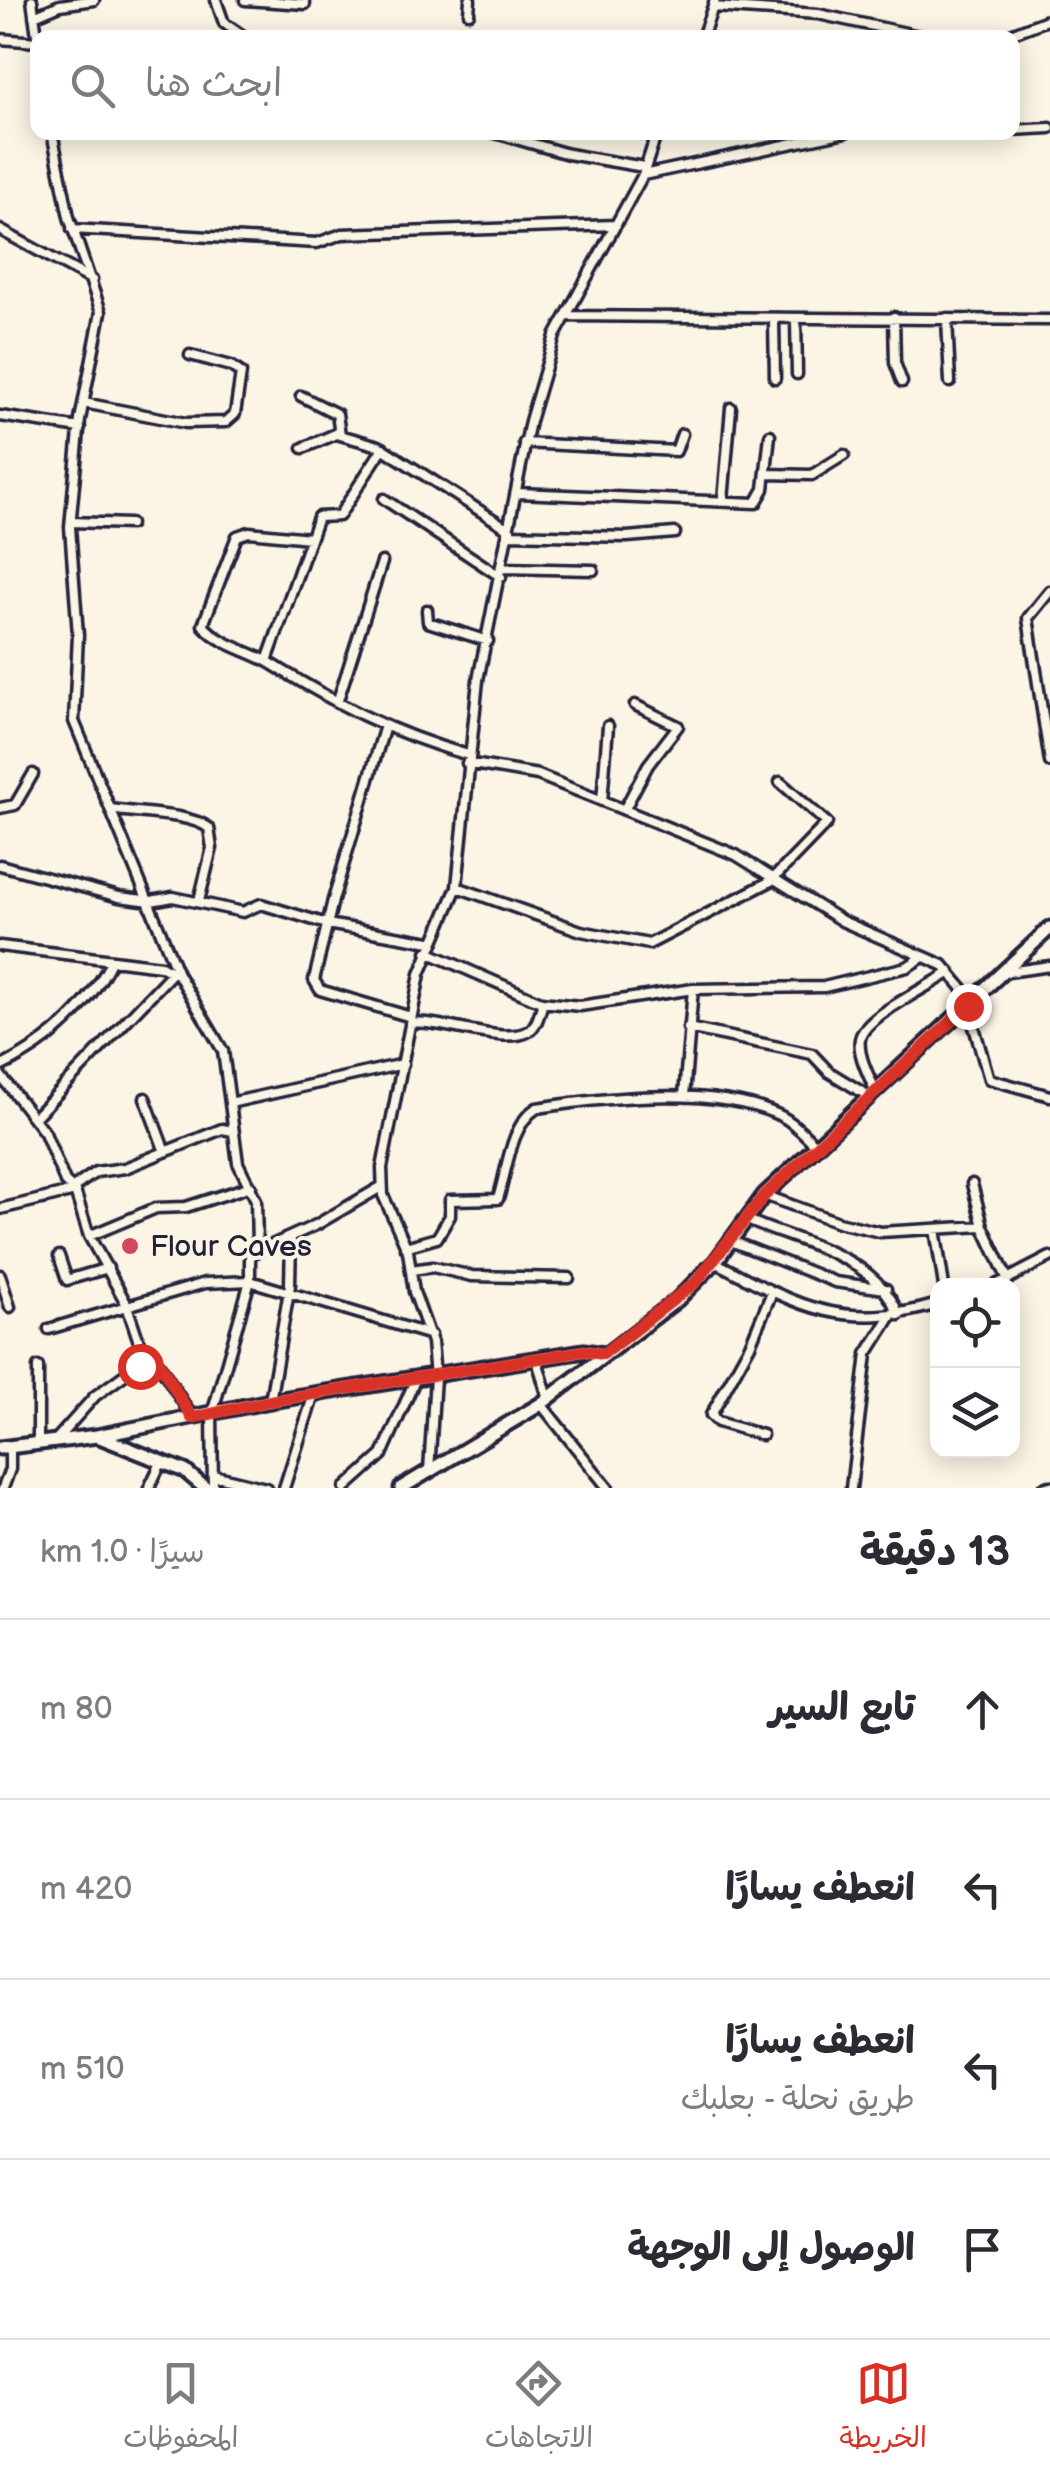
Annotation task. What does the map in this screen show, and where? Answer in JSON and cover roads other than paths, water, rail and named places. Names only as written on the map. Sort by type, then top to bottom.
[{"type":"street","points":[[32,0],[36,30]]},
{"type":"street","points":[[34,16],[60,5],[94,0]]},
{"type":"street","points":[[216,0],[224,23],[234,30]]},
{"type":"street","points":[[245,0],[306,4]]},
{"type":"street","points":[[469,13],[470,0]]},
{"type":"street","points":[[705,30],[714,3],[818,14],[893,30]]},
{"type":"street","points":[[1020,30],[1050,19]]},
{"type":"street","points":[[0,40],[30,42]]},
{"type":"street","points":[[1020,130],[1050,128]]},
{"type":"street","points":[[54,140],[72,229],[101,312],[80,428],[71,522],[78,635],[74,722],[152,902],[175,973],[223,1051],[238,1162],[256,1200],[257,1247],[250,1256],[250,1280],[212,1414],[212,1488]]},
{"type":"street","points":[[520,140],[644,171],[805,140]]},
{"type":"street","points":[[429,1474],[435,1377],[430,1335],[406,1247],[381,1187],[410,1020],[429,947],[458,887],[468,759],[524,443],[555,336],[644,171],[654,140]]},
{"type":"street","points":[[72,229],[316,243],[342,234],[616,224]]},
{"type":"street","points":[[0,230],[92,280]]},
{"type":"street","points":[[567,316],[1050,320]]},
{"type":"street","points":[[894,317],[895,363],[902,382]]},
{"type":"street","points":[[947,318],[950,382]]},
{"type":"street","points":[[796,319],[797,374]]},
{"type":"street","points":[[774,320],[776,378]]},
{"type":"street","points":[[84,403],[186,422],[226,422],[235,414],[240,373],[231,366],[190,355]]},
{"type":"street","points":[[301,396],[339,416],[338,433]]},
{"type":"street","points":[[724,502],[731,408]]},
{"type":"street","points":[[0,416],[80,428]]},
{"type":"street","points":[[303,448],[338,433],[382,448],[509,532],[627,537],[675,533]]},
{"type":"street","points":[[524,443],[676,451],[682,434]]},
{"type":"street","points":[[518,493],[756,503],[766,474],[770,435]]},
{"type":"street","points":[[267,661],[320,515],[339,516],[382,448]]},
{"type":"street","points":[[766,474],[812,474],[844,455]]},
{"type":"street","points":[[384,499],[502,572],[593,570]]},
{"type":"street","points":[[71,522],[130,524]]},
{"type":"street","points":[[310,538],[249,532],[237,536],[206,610],[203,625],[208,631],[384,729],[468,759],[524,770],[736,855],[842,921],[950,972],[971,1004],[988,1079],[1050,1096]]},
{"type":"street","points":[[337,703],[382,562]]},
{"type":"street","points":[[1050,591],[1028,618],[1050,762]]},
{"type":"street","points":[[427,610],[428,622],[488,641]]},
{"type":"street","points":[[624,810],[648,765],[678,726],[635,705]]},
{"type":"street","points":[[602,801],[608,726]]},
{"type":"street","points":[[384,729],[327,924],[316,986],[410,1020],[435,1021],[476,1032],[522,1033],[532,1029],[543,1002]]},
{"type":"street","points":[[0,808],[15,805],[33,774]]},
{"type":"street","points":[[458,887],[581,931],[637,945],[657,941],[710,908],[771,880],[827,824],[780,782]]},
{"type":"street","points":[[110,809],[154,817],[186,816],[209,828],[212,848],[199,901]]},
{"type":"street","points":[[0,865],[52,882],[152,902],[172,897],[243,912],[262,904],[327,924],[429,947],[543,1002],[604,1004],[693,989],[824,987],[906,968],[923,958]]},
{"type":"street","points":[[401,1488],[544,1401],[653,1320],[715,1262],[764,1196],[1008,972],[1050,928]]},
{"type":"street","points":[[0,946],[161,966],[175,973]]},
{"type":"street","points":[[0,1067],[64,1023],[93,993],[111,962]]},
{"type":"street","points":[[1008,972],[1050,966]]},
{"type":"street","points":[[874,1096],[860,1045],[863,1032],[907,997],[950,972]]},
{"type":"street","points":[[36,1116],[175,973]]},
{"type":"street","points":[[684,1096],[693,989]]},
{"type":"street","points":[[688,1028],[812,1054],[829,1072],[874,1096]]},
{"type":"street","points":[[230,1103],[403,1064]]},
{"type":"street","points":[[0,1075],[36,1116],[65,1182],[74,1189],[90,1236],[126,1303],[144,1363]]},
{"type":"street","points":[[406,1247],[437,1238],[450,1216],[450,1200],[498,1200],[507,1150],[533,1109],[620,1098],[684,1096],[772,1113],[792,1122],[817,1146]]},
{"type":"street","points":[[146,1098],[164,1152]]},
{"type":"street","points":[[0,1209],[74,1189],[96,1172],[126,1168],[222,1129],[233,1132]]},
{"type":"street","points":[[972,1184],[983,1226],[1007,1278]]},
{"type":"street","points":[[90,1236],[156,1208],[186,1206],[251,1186]]},
{"type":"street","points":[[250,1256],[291,1238],[381,1187]]},
{"type":"street","points":[[764,1196],[858,1228],[901,1232],[983,1226]]},
{"type":"street","points":[[745,1219],[859,1264],[886,1289],[895,1316]]},
{"type":"street","points":[[935,1229],[943,1278]]},
{"type":"street","points":[[270,1401],[289,1292],[291,1238]]},
{"type":"street","points":[[732,1241],[835,1282],[886,1289]]},
{"type":"street","points":[[59,1256],[66,1279],[108,1268]]},
{"type":"street","points":[[1012,1278],[1050,1256]]},
{"type":"street","points":[[715,1262],[819,1313],[895,1316],[930,1306]]},
{"type":"street","points":[[412,1270],[433,1268],[472,1276],[569,1278]]},
{"type":"street","points":[[0,1275],[10,1307]]},
{"type":"street","points":[[50,1329],[92,1318],[126,1303],[204,1283],[250,1280],[430,1335]]},
{"type":"street","points":[[762,1435],[718,1422],[710,1415],[750,1345],[772,1292]]},
{"type":"street","points":[[851,1488],[867,1354],[895,1316]]},
{"type":"street","points":[[3,1488],[10,1469],[5,1447],[97,1436],[270,1401],[584,1351],[603,1354]]},
{"type":"street","points":[[537,1360],[544,1401],[607,1485]]},
{"type":"street","points":[[55,1441],[95,1396],[144,1363],[160,1364],[192,1418]]},
{"type":"street","points":[[38,1367],[38,1443]]},
{"type":"street","points":[[345,1488],[382,1455],[416,1378]]},
{"type":"street","points":[[284,1488],[314,1394]]},
{"type":"street","points":[[97,1436],[185,1471],[204,1488]]},
{"type":"street","points":[[149,1488],[161,1463]]},
{"type":"street","points":[[214,1475],[266,1488]]},
{"type":"street","points":[[593,1488],[623,1488]]},
{"type":"place","name":"Flour Caves","points":[[130,1246]]}]
